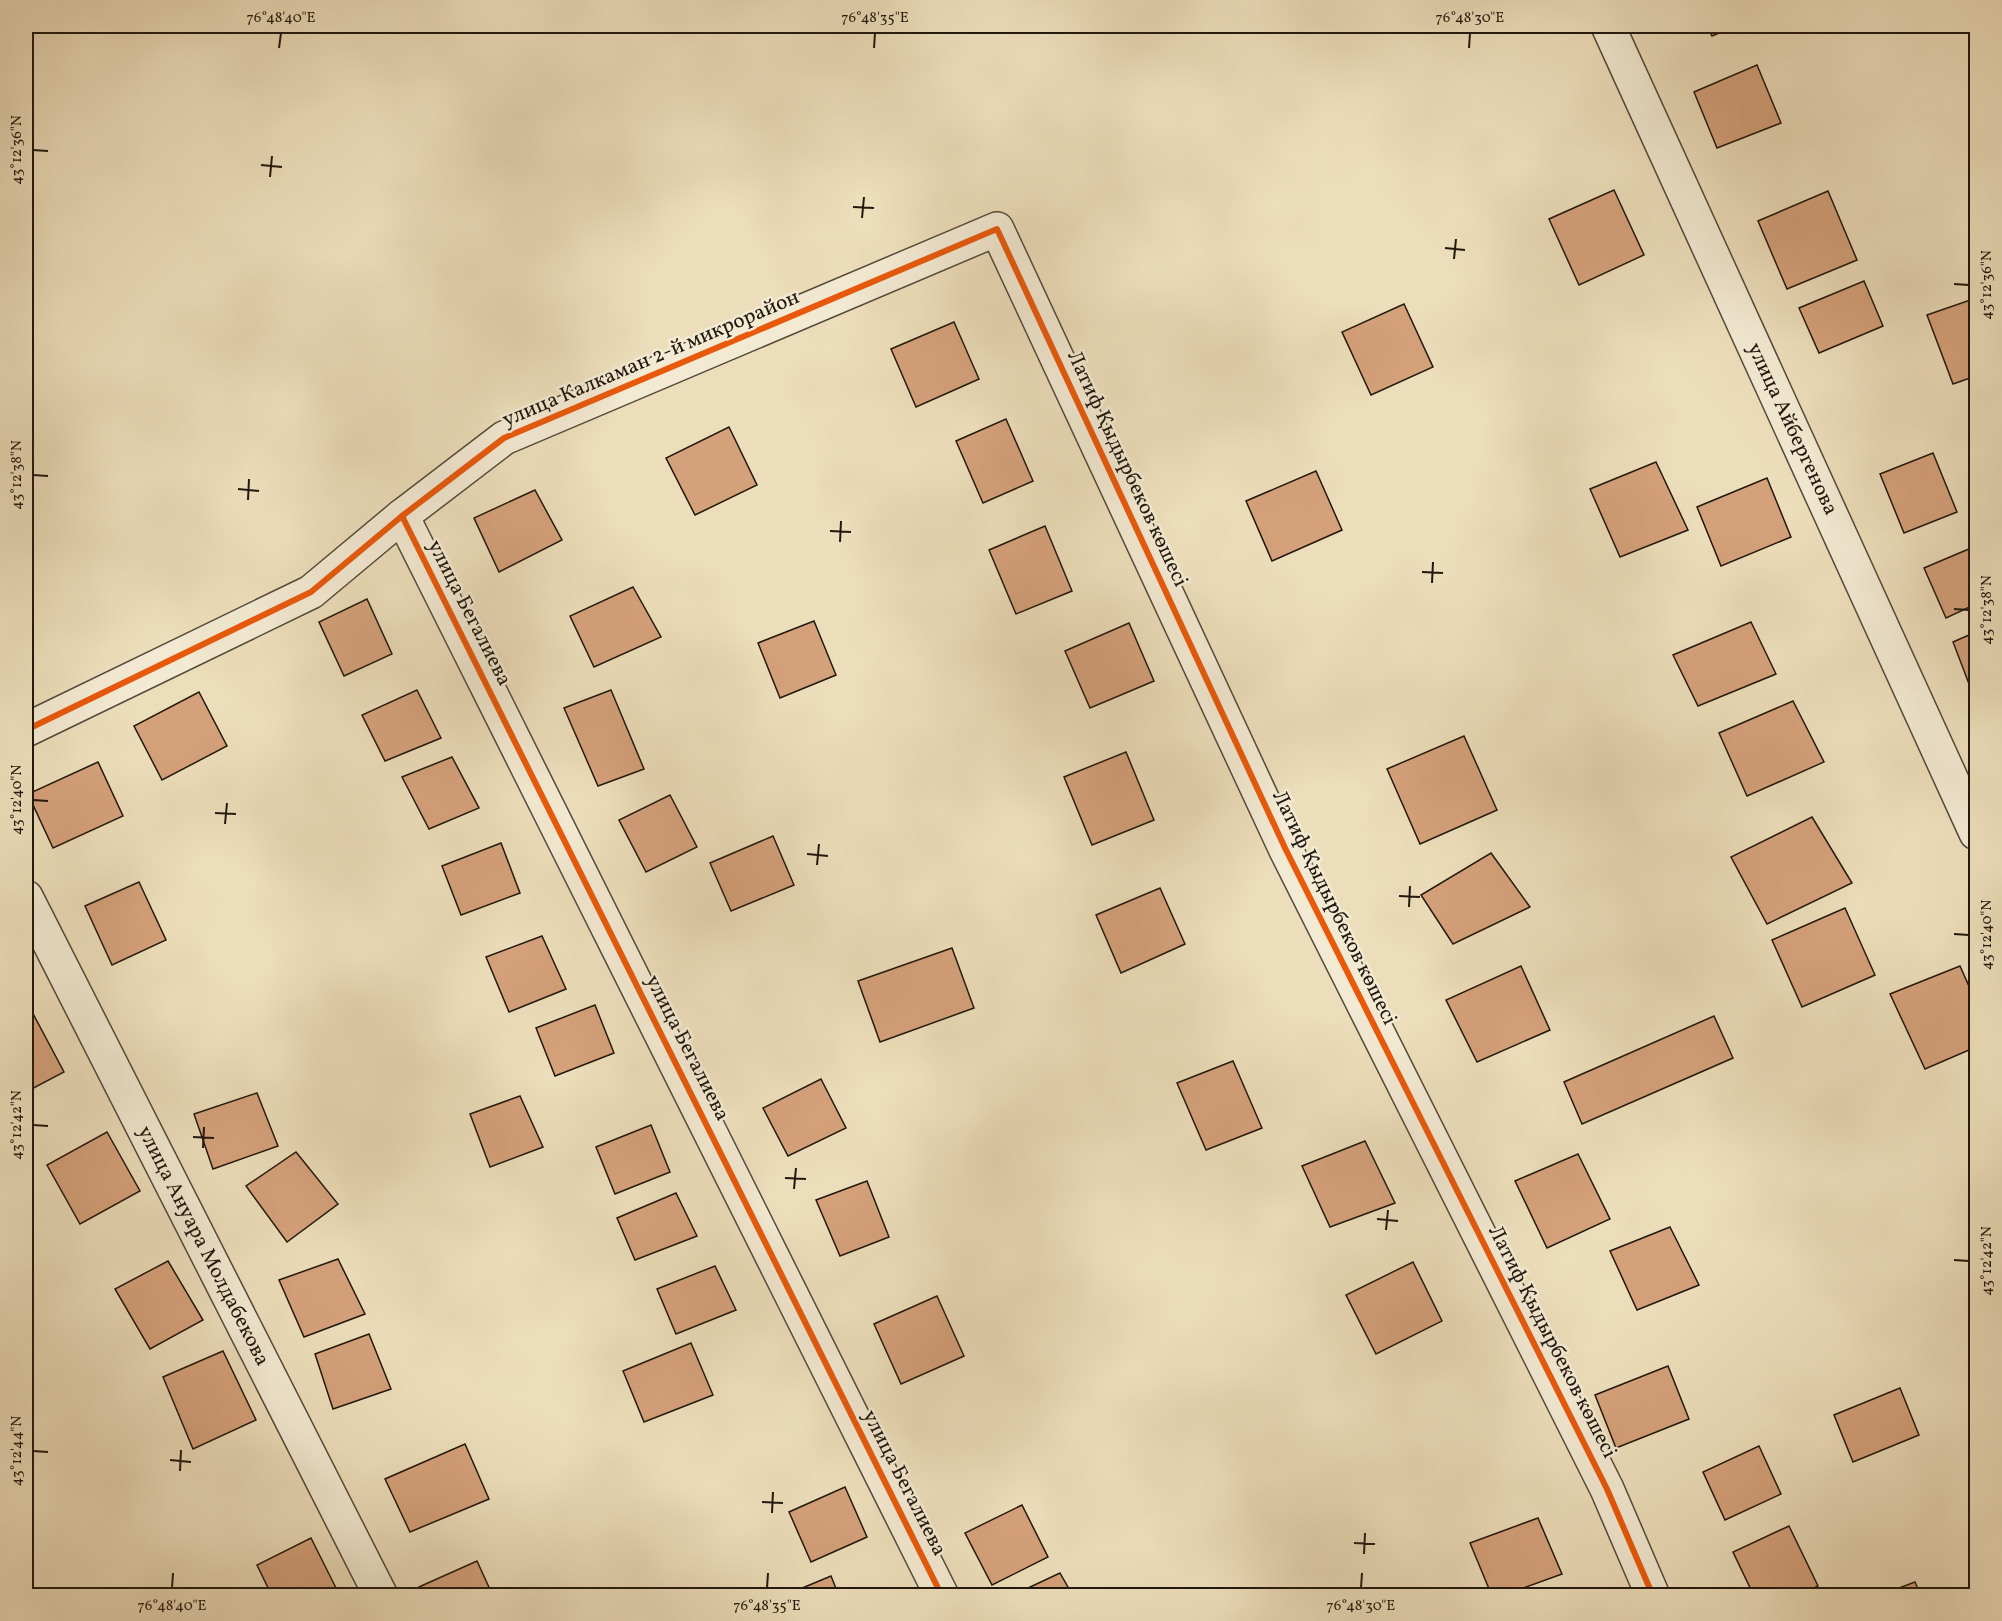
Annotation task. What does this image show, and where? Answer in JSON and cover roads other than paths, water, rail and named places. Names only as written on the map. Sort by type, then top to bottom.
[{"type":"street","name":"улица Айбергенова","points":[[1608,26],[1977,833]]},
{"type":"street","name":"улица Калкаман 2-й микрорайон","points":[[26,730],[311,592],[402,516],[504,438],[997,229]]},
{"type":"street","name":"Латиф Қыдырбеков көшесі","points":[[997,229],[1285,848],[1607,1488],[1653,1596]]},
{"type":"street","name":"улица Бегалиева","points":[[402,516],[942,1596]]},
{"type":"street","name":"улица Ануара Молдабекова","points":[[26,897],[381,1596]]}]
